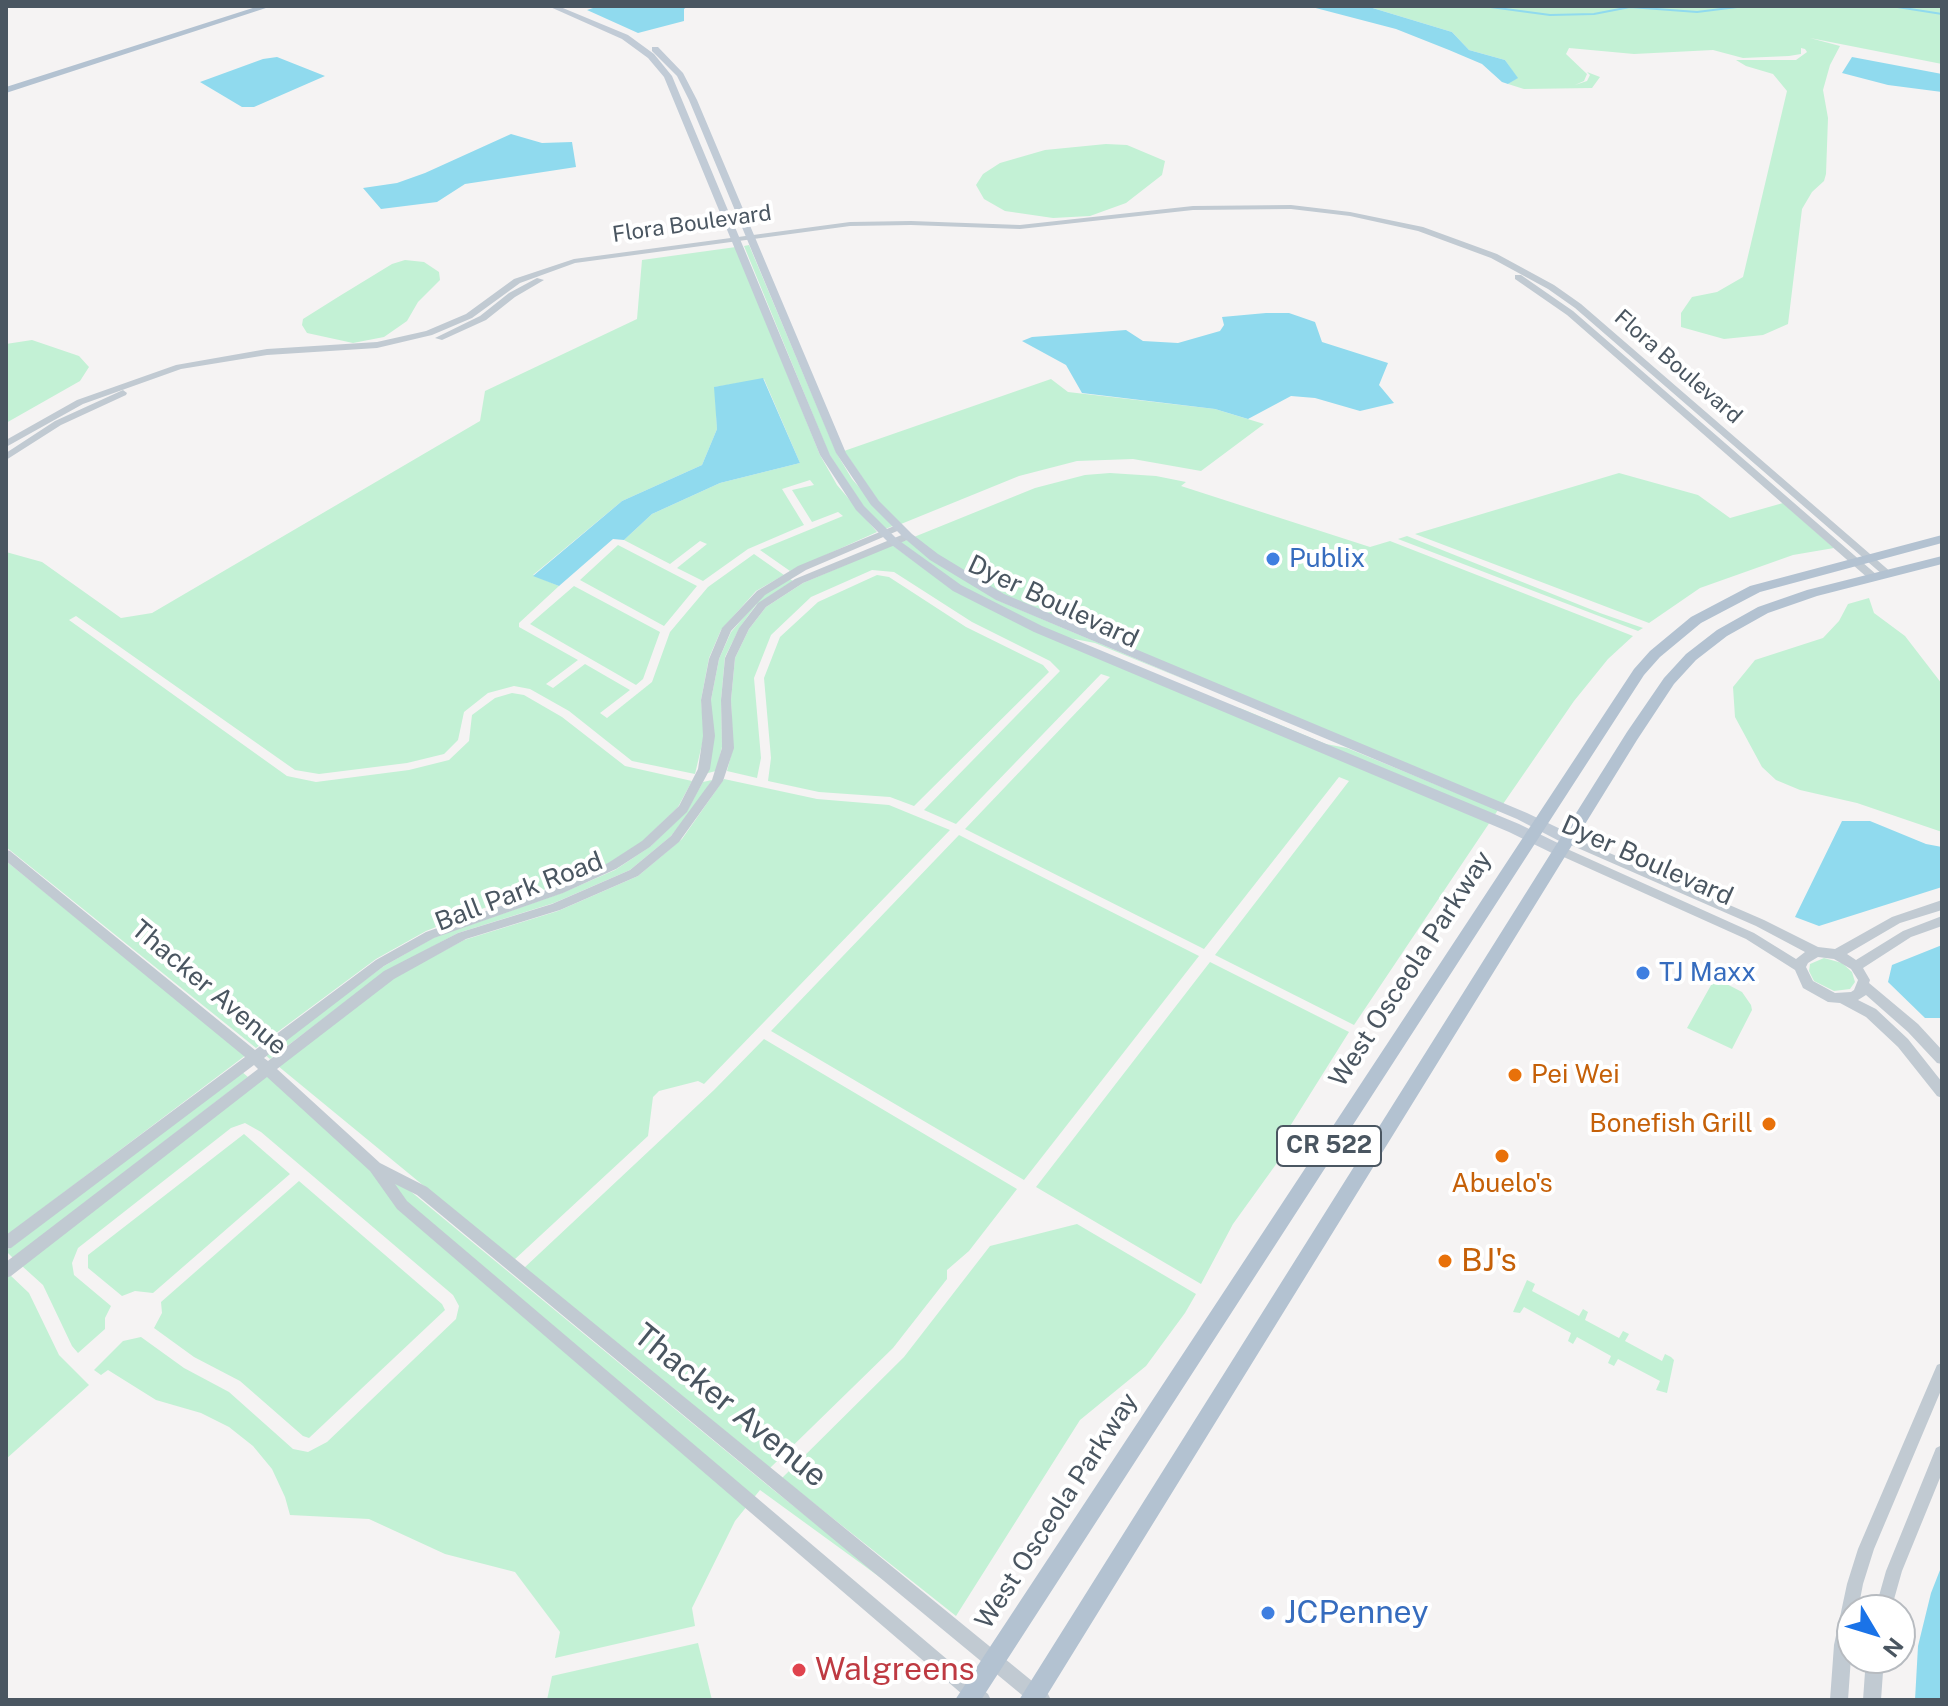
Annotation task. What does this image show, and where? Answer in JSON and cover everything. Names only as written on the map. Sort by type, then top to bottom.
[{"type":"main road","points":[[6,83],[248,6]]},
{"type":"main road","points":[[6,90],[268,6]]},
{"type":"main road","name":"Dyer Boulevard","points":[[552,6],[608,28],[651,56],[674,86],[825,455],[841,484],[888,537],[957,588],[1067,641],[1535,830]]},
{"type":"main road","name":"Dyer Boulevard","points":[[570,6],[617,25],[661,54],[685,84],[841,453],[856,479],[904,532],[934,557],[1000,597],[1348,744],[1565,845]]},
{"type":"main road","points":[[691,128],[707,135]]},
{"type":"main road","name":"West Osceola Parkway","points":[[973,1697],[993,1660],[1639,672],[1677,634],[1711,610],[1755,589],[1942,539]]},
{"type":"main road","name":"CR 522","points":[[1036,1698],[1669,681],[1691,657],[1722,633],[1763,610],[1812,593],[1942,560]]},
{"type":"main road","points":[[1067,641],[1092,646],[1194,688],[1220,691]]},
{"type":"main road","points":[[1227,708],[1242,705],[1328,741],[1348,744]]},
{"type":"street","name":"Flora Boulevard","points":[[6,457],[81,411],[165,379],[253,361],[356,355],[413,346],[470,325],[522,289],[558,273],[599,264],[751,240],[867,230],[1046,233],[1186,215],[1238,212],[1326,217],[1417,232],[1502,260],[1571,301],[1880,575]]},
{"type":"street","name":"Flora Boulevard","points":[[6,444],[80,402],[147,376],[235,356],[406,340],[469,316],[517,281],[574,261],[738,242]]},
{"type":"street","name":"Ball Park Road","points":[[6,1243],[380,963],[430,935],[559,890],[612,866],[646,844],[683,809],[704,769],[709,736],[706,700],[714,659],[726,630],[761,593],[802,568],[904,532]]},
{"type":"street","name":"Ball Park Road","points":[[6,1271],[266,1067],[389,975],[462,936],[556,907],[634,873],[675,839],[717,781],[728,748],[726,700],[730,658],[744,628],[762,605],[799,581],[888,537]]},
{"type":"street","name":"Dyer Boulevard","points":[[1565,845],[1760,923],[1816,952]]},
{"type":"street","name":"Dyer Boulevard","points":[[1565,845],[1750,936],[1800,967]]},
{"type":"street","name":"Thacker Avenue","points":[[6,854],[266,1067],[375,1167],[402,1205],[804,1547],[973,1697]]},
{"type":"street","points":[[1837,954],[1896,920],[1942,905]]},
{"type":"street","points":[[1856,966],[1907,934],[1942,921]]},
{"type":"street","points":[[1844,999],[1860,993],[1864,986],[1856,966],[1837,954],[1816,952],[1808,955],[1800,967],[1808,984],[1823,995],[1844,999],[1871,1013],[1903,1043],[1942,1092]]},
{"type":"street","points":[[1864,986],[1913,1028],[1942,1059]]},
{"type":"street","name":"Thacker Avenue","points":[[375,1167],[422,1191],[1036,1698]]},
{"type":"street","points":[[1839,1700],[1843,1645],[1855,1584],[1866,1549],[1942,1370]]},
{"type":"street","points":[[630,1398],[649,1379]]},
{"type":"street","points":[[1888,1594],[1942,1453]]},
{"type":"street","points":[[1872,1700],[1874,1674]]},
{"type":"green space","points":[[1366,6],[1942,6],[1942,64],[1810,38],[1840,46],[1830,65],[1823,90],[1828,118],[1826,174],[1802,209],[1788,324],[1763,335],[1724,339],[1681,327],[1681,313],[1692,297],[1717,292],[1743,277],[1787,91],[1773,74],[1736,60],[1796,60],[1807,52],[1805,49],[1801,48],[1801,54],[1789,56],[1743,58],[1713,50],[1634,54],[1569,48],[1566,54],[1587,74],[1584,81],[1575,85],[1587,81],[1590,75],[1587,72],[1600,77],[1592,88],[1524,89],[1508,84],[1517,78],[1505,60],[1469,50],[1452,32]]},
{"type":"green space","points":[[1127,145],[1165,161],[1162,175],[1126,203],[1090,216],[1053,218],[1005,211],[984,199],[976,185],[983,174],[1000,163],[1045,150]]},
{"type":"green space","points":[[749,245],[837,454],[852,479],[893,526],[885,529],[864,507],[829,454],[744,246]]},
{"type":"green space","points":[[736,247],[820,455],[837,485],[877,532],[790,571],[760,550],[843,516],[838,512],[812,522],[792,490],[814,485],[810,480],[782,489],[804,525],[748,549],[703,581],[677,568],[707,544],[700,541],[670,564],[624,540],[652,514],[720,483],[800,463],[764,379],[715,387],[717,429],[702,465],[622,501],[533,575],[559,586],[519,623],[519,627],[578,660],[546,684],[553,688],[585,664],[630,690],[600,713],[607,718],[652,682],[670,632],[708,587],[754,554],[784,575],[756,591],[721,630],[709,658],[701,700],[704,736],[695,774],[632,761],[569,711],[530,689],[514,686],[488,693],[464,712],[458,740],[444,754],[407,763],[319,774],[295,770],[76,616],[69,620],[287,776],[316,782],[409,770],[449,760],[469,741],[472,715],[495,698],[512,693],[524,695],[562,717],[625,766],[692,781],[678,807],[642,842],[609,863],[556,886],[484,908],[426,931],[376,959],[256,1048],[6,847],[6,552],[42,562],[121,618],[152,613],[480,421],[485,391],[637,319],[642,260]]},
{"type":"green space","points":[[405,260],[424,262],[439,272],[440,280],[418,302],[407,321],[384,337],[353,343],[307,333],[302,325],[303,319],[392,264]]},
{"type":"green space","points":[[32,340],[79,356],[89,367],[80,381],[6,423],[6,344]]},
{"type":"green space","points":[[1051,379],[1068,392],[1215,409],[1264,424],[1201,471],[1133,459],[1077,461],[1019,476],[901,524],[879,502],[844,451]]},
{"type":"green space","points":[[1619,473],[1698,495],[1730,518],[1783,503],[1834,548],[1793,555],[1700,588],[1649,623],[1415,534]]},
{"type":"green space","points":[[1085,475],[1156,476],[1186,482],[1181,486],[1370,547],[1390,541],[1633,636],[1608,659],[1574,701],[1503,804],[1002,595],[914,537],[1035,488]]},
{"type":"green space","points":[[1407,536],[1643,628],[1638,631],[1398,539]]},
{"type":"green space","points":[[907,540],[997,600],[1198,685],[1095,643],[1069,638],[1041,627],[960,586],[900,542]]},
{"type":"green space","points":[[618,545],[697,586],[664,626],[580,580]]},
{"type":"green space","points":[[892,545],[954,590],[1036,631],[1490,822],[1354,1025],[1215,955],[1349,781],[1339,777],[1204,949],[965,829],[1110,677],[1101,674],[956,824],[924,810],[1060,671],[1050,661],[972,622],[894,572],[872,570],[811,597],[771,635],[754,678],[761,758],[757,778],[727,771],[733,748],[731,700],[735,658],[749,629],[766,607],[803,583]]},
{"type":"green space","points":[[877,575],[889,577],[966,627],[1043,665],[1049,672],[914,806],[890,797],[819,792],[768,781],[771,758],[764,678],[780,637],[818,602]]},
{"type":"green space","points":[[790,579],[793,581],[756,605],[740,627],[725,657],[721,700],[722,747],[716,771],[708,773],[711,700],[719,659],[731,632],[764,594]]},
{"type":"green space","points":[[574,586],[660,632],[643,679],[636,685],[530,624]]},
{"type":"green space","points":[[1869,598],[1874,613],[1905,636],[1942,684],[1942,832],[1776,780],[1762,767],[1735,717],[1733,687],[1755,660],[1823,638],[1839,621],[1848,604]]},
{"type":"green space","points":[[1237,709],[1498,810],[1494,816]]},
{"type":"green space","points":[[724,779],[817,799],[889,805],[950,830],[704,1084],[698,1081],[659,1091],[653,1097],[648,1136],[514,1260],[278,1066],[393,978],[464,940],[558,911],[638,876],[682,839]]},
{"type":"green space","points":[[712,780],[670,837],[630,870],[554,903],[458,933],[385,972],[270,1059],[264,1054],[384,966],[433,938],[562,893],[615,870],[651,846],[687,811],[703,782]]},
{"type":"green space","points":[[959,835],[1199,956],[1024,1180],[771,1031]]},
{"type":"green space","points":[[6,861],[246,1055],[6,1236]]},
{"type":"green space","points":[[1824,958],[1842,963],[1852,972],[1855,982],[1850,989],[1834,991],[1814,981],[1809,971],[1810,964]]},
{"type":"green space","points":[[1210,962],[1349,1032],[1287,1131],[1282,1156],[1233,1224],[1201,1284],[1036,1187]]},
{"type":"green space","points":[[1715,978],[1742,992],[1751,1005],[1752,1010],[1732,1049],[1687,1028]]},
{"type":"green space","points":[[764,1039],[1017,1189],[969,1251],[947,1270],[947,1279],[893,1348],[770,1468],[524,1268]]},
{"type":"green space","points":[[241,1071],[248,1077],[13,1258],[6,1251]]},
{"type":"green space","points":[[268,1074],[918,1605],[760,1490],[735,1521],[692,1608],[695,1626],[555,1658],[560,1632],[515,1572],[445,1554],[369,1519],[290,1515],[272,1469],[253,1446],[229,1427],[201,1413],[156,1400],[108,1370],[101,1375],[94,1370],[123,1341],[141,1337],[184,1368],[229,1392],[293,1449],[308,1452],[327,1442],[456,1319],[459,1306],[453,1295],[261,1132],[245,1123],[231,1128],[78,1248],[72,1263],[74,1275],[111,1306],[105,1318],[105,1329],[78,1353],[72,1346],[43,1285],[22,1266]]},
{"type":"green space","points":[[244,1134],[290,1174],[153,1293],[135,1291],[122,1296],[88,1268],[88,1255]]},
{"type":"green space","points":[[299,1181],[442,1304],[445,1310],[309,1438],[240,1381],[194,1357],[154,1328],[162,1313],[161,1302]]},
{"type":"green space","points":[[1077,1224],[1196,1294],[1146,1366],[1080,1420],[956,1616],[782,1478],[904,1357],[990,1246]]},
{"type":"green space","points":[[10,1275],[29,1293],[59,1355],[89,1385],[6,1459],[6,1278]]},
{"type":"green space","points":[[1527,1280],[1535,1284],[1532,1291],[1579,1316],[1583,1309],[1588,1312],[1585,1320],[1619,1338],[1623,1331],[1629,1334],[1625,1341],[1662,1361],[1665,1354],[1671,1357],[1674,1360],[1667,1393],[1656,1390],[1660,1381],[1618,1359],[1614,1366],[1608,1363],[1611,1356],[1577,1337],[1573,1344],[1568,1341],[1571,1333],[1524,1307],[1520,1313],[1513,1312]]},
{"type":"green space","points":[[698,1643],[712,1700],[547,1700],[552,1676]]},
{"type":"water","points":[[599,6],[688,6],[684,9],[684,21],[638,33],[587,10]]},
{"type":"water","points":[[1308,6],[1366,6],[1452,32],[1469,50],[1505,60],[1518,78],[1508,84],[1502,82],[1482,64],[1396,29]]},
{"type":"water","points":[[277,57],[325,76],[254,107],[242,107],[200,82],[263,59]]},
{"type":"water","points":[[1852,57],[1942,74],[1942,92],[1888,85],[1842,73]]},
{"type":"water","points":[[511,134],[542,143],[572,142],[576,167],[465,184],[437,202],[381,209],[363,188],[397,183],[425,173]]},
{"type":"water","points":[[1289,313],[1315,322],[1322,342],[1388,363],[1379,385],[1394,403],[1360,411],[1315,398],[1291,396],[1248,419],[1215,409],[1082,393],[1066,365],[1022,341],[1032,337],[1126,330],[1143,341],[1178,343],[1220,331],[1224,325],[1222,317]]},
{"type":"water","points":[[763,378],[800,463],[720,483],[652,514],[624,540],[613,539],[559,586],[533,576],[622,501],[702,465],[717,429],[714,387]]},
{"type":"water","points":[[1842,821],[1870,821],[1926,844],[1942,847],[1942,887],[1819,926],[1795,917]]},
{"type":"water","points":[[1942,945],[1942,1018],[1925,1018],[1888,982],[1892,965]]},
{"type":"water","points":[[1942,1565],[1942,1700],[1915,1700],[1918,1646],[1931,1593]]},
{"type":"waterway","points":[[1483,6],[1550,15],[1594,14],[1630,7],[1697,12],[1745,6]]},
{"type":"waterway","points":[[1891,6],[1942,14]]},
{"type":"place","name":"Publix","points":[[1273,559]]},
{"type":"place","name":"TJ Maxx","points":[[1643,973]]},
{"type":"place","name":"Pei Wei","points":[[1515,1075]]},
{"type":"place","name":"Bonefish Grill","points":[[1769,1124]]},
{"type":"place","name":"Abuelo's","points":[[1502,1156]]},
{"type":"place","name":"BJ's","points":[[1445,1261]]},
{"type":"place","name":"JCPenney","points":[[1268,1613]]},
{"type":"place","name":"Walgreens","points":[[799,1670]]}]
